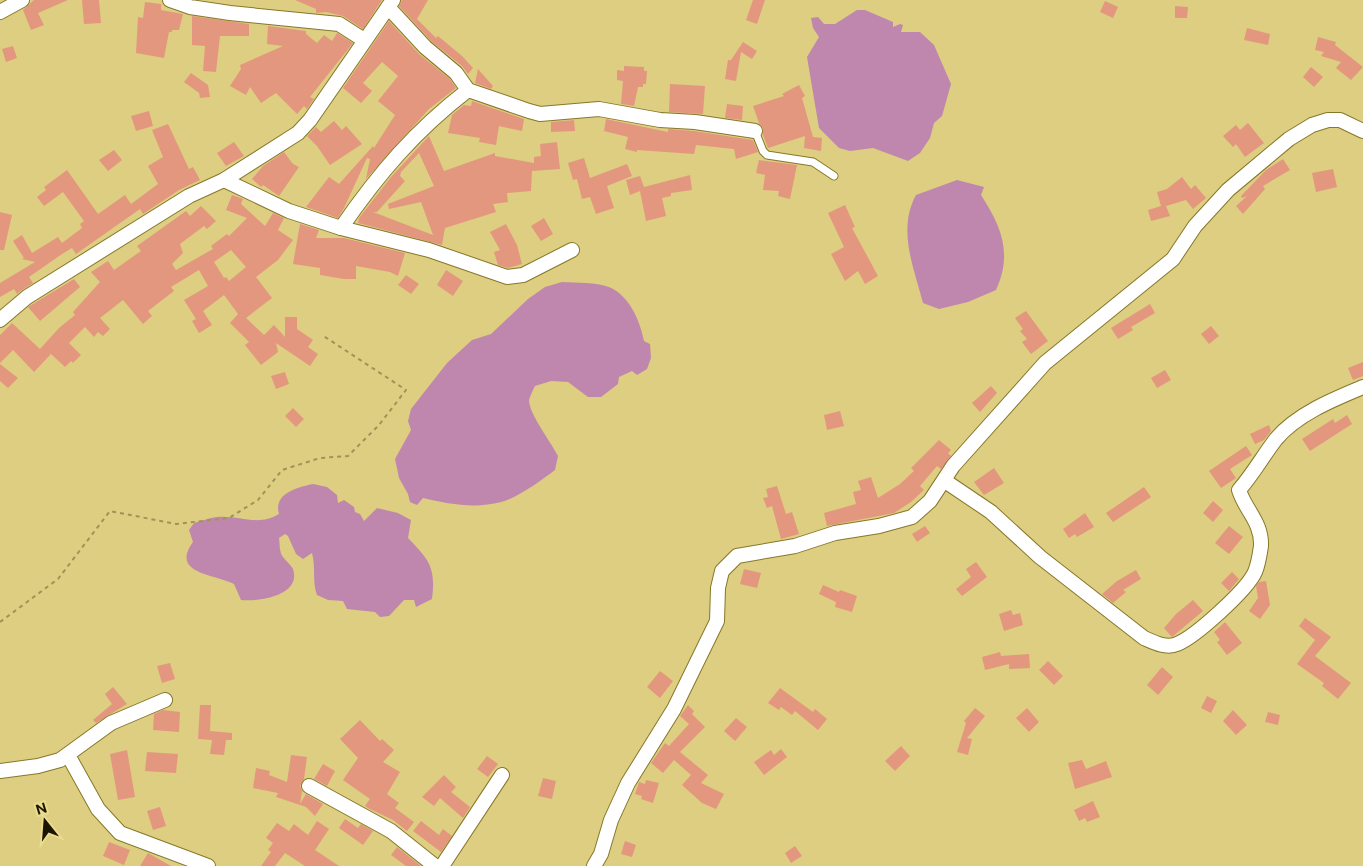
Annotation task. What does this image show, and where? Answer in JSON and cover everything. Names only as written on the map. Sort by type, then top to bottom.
[{"type":"street","points":[[0,12],[22,0]]},
{"type":"street","points":[[170,0],[190,7],[230,13],[339,24],[364,40]]},
{"type":"street","points":[[1,319],[28,297],[173,206],[224,180],[305,127],[390,4],[425,47],[456,73],[468,90],[540,114],[599,109],[660,120],[695,122],[755,131]]},
{"type":"street","points":[[341,228],[370,186],[417,132],[468,90]]},
{"type":"street","points":[[594,866],[601,854],[611,820],[628,783],[674,709],[716,621],[718,588],[722,571],[738,556],[794,546],[834,533],[879,526],[912,517],[930,501],[945,481],[953,466],[1045,362],[1172,259],[1196,226],[1228,190],[1289,139],[1312,126],[1328,120],[1340,120],[1363,131]]},
{"type":"street","points":[[224,180],[289,211],[341,228],[429,250],[507,277],[523,274],[572,250]]},
{"type":"street","points":[[945,481],[991,512],[1040,557],[1144,638],[1162,645],[1176,645],[1243,591],[1256,571],[1261,545],[1257,523],[1239,490],[1277,438],[1297,421],[1333,400],[1363,387]]},
{"type":"street","points":[[0,771],[38,766],[68,755],[111,723],[165,700]]},
{"type":"street","points":[[68,755],[98,809],[120,833],[208,866]]},
{"type":"street","points":[[442,866],[502,775]]},
{"type":"street","points":[[309,786],[391,831],[435,866]]},
{"type":"lane","points":[[755,131],[763,151],[767,155],[808,160],[834,176]]},
{"type":"path","points":[[0,622],[58,580],[110,511],[176,524],[229,518],[258,500],[282,470],[320,458],[348,456],[379,425],[406,390],[322,335]]},
{"type":"shaded area","points":[[857,10],[865,10],[893,22],[893,27],[900,24],[903,25],[901,32],[920,32],[934,45],[951,84],[942,116],[934,123],[930,138],[920,153],[908,161],[873,148],[850,151],[839,148],[819,128],[807,57],[819,37],[813,28],[811,18],[818,17],[824,24],[835,24]]},
{"type":"shaded area","points":[[957,180],[984,187],[981,195],[999,229],[1004,252],[1004,264],[996,290],[968,302],[939,309],[923,303],[909,249],[908,222],[910,208],[916,195]]},
{"type":"shaded area","points":[[562,282],[604,285],[623,296],[637,317],[644,341],[650,344],[651,358],[647,369],[637,375],[632,371],[619,377],[618,384],[601,397],[588,397],[568,382],[551,381],[535,386],[529,400],[530,406],[536,420],[558,456],[555,470],[522,493],[501,502],[481,505],[452,504],[423,498],[417,505],[410,502],[408,494],[399,478],[395,459],[411,430],[408,421],[411,409],[447,363],[472,340],[491,334],[528,299],[545,287]]},
{"type":"shaded area","points":[[313,484],[327,487],[337,495],[338,503],[344,500],[354,507],[355,512],[360,514],[364,521],[377,508],[398,513],[411,520],[408,538],[421,552],[432,571],[432,599],[416,607],[414,600],[404,600],[389,616],[380,617],[375,612],[347,609],[343,601],[328,600],[317,595],[312,553],[303,559],[296,554],[288,536],[285,534],[279,538],[280,550],[293,569],[294,578],[291,586],[285,591],[267,598],[241,600],[234,584],[197,571],[187,561],[187,553],[193,542],[189,530],[194,523],[217,517],[256,520],[271,518],[279,514],[278,507],[283,497],[300,487]]},
{"type":"building","points":[[34,0],[68,0],[38,13],[44,25],[31,30],[23,10]]},
{"type":"building","points":[[82,0],[99,0],[101,23],[84,24]]},
{"type":"building","points":[[295,0],[382,0],[363,29],[343,16],[326,12],[316,13],[316,9]]},
{"type":"building","points":[[402,0],[428,0],[417,19],[436,38],[438,36],[462,56],[473,68],[468,74],[462,66],[431,41],[399,6]]},
{"type":"building","points":[[753,0],[765,0],[757,24],[746,20]]},
{"type":"building","points":[[1105,1],[1118,7],[1113,18],[1100,12]]},
{"type":"building","points":[[145,2],[161,4],[161,10],[183,14],[179,30],[169,32],[164,58],[136,53],[138,17],[143,18]]},
{"type":"building","points":[[1175,6],[1188,7],[1187,18],[1175,18]]},
{"type":"building","points":[[192,16],[249,24],[249,36],[220,36],[216,72],[203,71],[205,46],[192,45]]},
{"type":"building","points":[[389,21],[419,54],[450,79],[456,88],[429,109],[366,179],[370,159],[367,158],[338,218],[306,207],[329,177],[339,184],[373,146],[374,148],[395,115],[378,101],[398,76],[382,62],[363,83],[372,91],[361,103],[343,88]]},
{"type":"building","points":[[268,26],[306,31],[306,34],[317,43],[324,35],[332,41],[337,33],[353,43],[310,97],[314,99],[307,109],[304,106],[297,114],[276,93],[261,103],[250,87],[246,95],[230,86],[241,69],[240,65],[283,46],[267,44]]},
{"type":"building","points":[[1247,28],[1270,34],[1268,45],[1244,40]]},
{"type":"building","points":[[1318,37],[1336,42],[1335,45],[1363,67],[1351,80],[1336,68],[1341,62],[1321,56],[1324,52],[1315,50]]},
{"type":"building","points":[[743,42],[757,51],[752,59],[741,52],[736,81],[725,79],[728,60],[731,60]]},
{"type":"building","points":[[13,46],[17,58],[6,62],[2,49]]},
{"type":"building","points":[[624,66],[644,67],[644,71],[647,71],[646,84],[643,84],[643,87],[638,87],[634,106],[621,104],[623,81],[617,80],[617,70],[624,71]]},
{"type":"building","points":[[1311,67],[1323,77],[1314,87],[1303,77]]},
{"type":"building","points":[[478,69],[493,86],[491,89],[475,83]]},
{"type":"building","points":[[191,73],[208,85],[210,97],[200,98],[199,93],[184,82]]},
{"type":"building","points":[[670,84],[705,86],[703,114],[669,112]]},
{"type":"building","points":[[799,85],[805,96],[802,98],[813,137],[822,138],[821,151],[804,148],[805,136],[768,148],[763,135],[763,128],[759,123],[753,106],[784,96],[782,94]]},
{"type":"building","points":[[472,101],[524,119],[522,131],[499,126],[496,145],[479,142],[480,138],[448,133],[452,115],[464,105],[471,106]]},
{"type":"building","points":[[727,104],[743,106],[742,120],[725,118]]},
{"type":"building","points":[[149,111],[153,126],[136,131],[131,116]]},
{"type":"building","points":[[606,119],[668,132],[668,129],[694,131],[753,140],[758,152],[736,159],[734,149],[696,145],[694,154],[637,150],[637,152],[625,149],[628,137],[604,131]]},
{"type":"building","points":[[574,120],[575,131],[551,132],[551,122]]},
{"type":"building","points":[[334,121],[342,130],[346,126],[362,144],[330,165],[317,146],[307,136],[316,127],[321,132]]},
{"type":"building","points":[[1248,123],[1264,143],[1245,157],[1236,144],[1233,147],[1223,136],[1236,125],[1240,130]]},
{"type":"building","points":[[168,124],[189,169],[193,167],[200,180],[179,190],[143,214],[140,209],[76,254],[72,248],[62,254],[29,277],[33,283],[17,294],[14,289],[0,297],[0,283],[35,262],[22,259],[24,258],[13,241],[22,235],[32,253],[58,237],[62,243],[82,228],[80,224],[84,221],[63,192],[44,206],[37,197],[46,190],[44,187],[67,170],[98,214],[125,195],[131,204],[158,184],[148,166],[163,157],[152,130]]},
{"type":"building","points":[[429,136],[444,171],[495,153],[495,156],[534,163],[534,157],[541,156],[540,144],[557,142],[560,169],[532,171],[531,191],[507,193],[508,202],[493,204],[496,212],[445,228],[442,245],[358,223],[359,218],[391,177]],"holes":[[[419,153],[434,186],[388,204],[389,209],[421,202],[433,235],[373,212],[377,212],[405,181],[400,176],[401,172]]]},
{"type":"building","points":[[234,142],[244,156],[226,166],[217,153]]},
{"type":"building","points":[[114,150],[122,160],[108,171],[99,160]]},
{"type":"building","points":[[284,152],[293,164],[299,167],[279,196],[263,185],[261,187],[252,179],[263,166]]},
{"type":"building","points":[[584,158],[590,178],[627,164],[632,176],[607,186],[614,208],[596,214],[590,197],[582,199],[577,179],[573,180],[568,163]]},
{"type":"building","points":[[1283,159],[1290,170],[1263,186],[1265,189],[1243,214],[1236,206],[1247,196],[1242,198],[1241,196],[1266,170]]},
{"type":"building","points":[[759,160],[797,165],[790,199],[778,196],[779,191],[763,190],[765,175],[756,173]]},
{"type":"building","points":[[1333,169],[1337,187],[1316,192],[1312,173]]},
{"type":"building","points":[[690,175],[692,190],[671,193],[671,196],[662,198],[666,216],[646,221],[640,191],[630,195],[626,180],[640,176],[644,187]]},
{"type":"building","points":[[1182,177],[1191,189],[1195,185],[1206,198],[1193,209],[1186,200],[1166,206],[1170,216],[1151,221],[1148,210],[1161,206],[1157,192],[1167,189]]},
{"type":"building","points":[[232,195],[243,199],[241,204],[265,226],[273,213],[284,218],[278,230],[293,240],[278,260],[256,277],[272,298],[246,318],[264,335],[274,325],[285,337],[285,317],[297,317],[297,329],[313,340],[308,347],[318,354],[310,366],[276,343],[278,352],[261,365],[245,345],[249,342],[230,323],[238,314],[224,295],[203,311],[212,325],[199,333],[192,321],[196,319],[184,300],[208,286],[199,270],[171,287],[174,291],[148,311],[152,316],[143,324],[123,300],[100,318],[110,329],[103,336],[98,332],[94,337],[85,327],[69,343],[81,355],[73,363],[71,361],[65,367],[51,354],[34,372],[13,350],[0,363],[0,335],[12,323],[40,349],[59,328],[75,315],[73,312],[100,282],[91,272],[108,261],[114,270],[141,251],[137,246],[186,211],[190,216],[201,206],[216,221],[207,229],[204,226],[180,244],[183,253],[172,264],[176,270],[213,249],[211,246],[227,234],[229,236],[247,218],[226,210]],"holes":[[[231,250],[246,267],[229,281],[226,277],[224,278],[214,262]]]},
{"type":"building","points":[[845,205],[855,227],[852,228],[878,276],[865,284],[858,271],[845,281],[831,254],[844,247],[828,213]]},
{"type":"building","points":[[0,212],[12,215],[4,250],[0,250]]},
{"type":"building","points":[[544,218],[553,234],[541,241],[531,226]]},
{"type":"building","points":[[300,224],[319,230],[316,238],[344,238],[405,253],[398,276],[390,272],[356,266],[356,279],[344,279],[320,275],[320,268],[293,264]]},
{"type":"building","points":[[506,224],[517,245],[522,264],[508,268],[498,265],[494,252],[500,250],[490,232]]},
{"type":"building","points":[[446,270],[463,281],[453,296],[437,285]]},
{"type":"building","points":[[406,275],[419,284],[411,294],[398,285]]},
{"type":"building","points":[[74,279],[80,287],[40,321],[28,307]]},
{"type":"building","points":[[1150,304],[1155,313],[1131,327],[1133,330],[1118,339],[1111,328]]},
{"type":"building","points":[[1026,311],[1048,341],[1031,354],[1022,342],[1027,339],[1020,331],[1023,329],[1015,318]]},
{"type":"building","points":[[1211,326],[1219,336],[1209,344],[1201,334]]},
{"type":"building","points":[[1363,362],[1363,376],[1353,380],[1348,368]]},
{"type":"building","points":[[0,364],[18,378],[8,388],[0,381]]},
{"type":"building","points":[[1165,370],[1171,380],[1157,388],[1151,378]]},
{"type":"building","points":[[285,372],[289,384],[276,389],[271,376]]},
{"type":"building","points":[[991,386],[997,393],[980,412],[972,403]]},
{"type":"building","points":[[293,408],[304,419],[296,427],[285,416]]},
{"type":"building","points":[[840,411],[844,426],[827,430],[824,415]]},
{"type":"building","points":[[1347,415],[1352,424],[1310,451],[1302,439],[1333,419],[1335,423]]},
{"type":"building","points":[[1269,425],[1271,431],[1264,440],[1255,444],[1250,434]]},
{"type":"building","points":[[939,440],[951,450],[948,453],[951,456],[941,469],[937,466],[920,486],[924,490],[911,502],[894,513],[827,526],[824,513],[856,504],[853,492],[861,490],[858,481],[871,477],[878,498],[900,484],[914,471],[911,468]]},
{"type":"building","points":[[1246,446],[1252,455],[1230,469],[1236,478],[1221,488],[1209,471]]},
{"type":"building","points":[[994,468],[1004,483],[984,495],[974,482]]},
{"type":"building","points":[[777,486],[786,514],[792,512],[799,534],[781,539],[772,506],[767,508],[763,498],[768,497],[766,489]]},
{"type":"building","points":[[1144,487],[1151,497],[1113,522],[1106,513]]},
{"type":"building","points":[[1213,501],[1223,510],[1213,522],[1203,513]]},
{"type":"building","points":[[1085,513],[1094,527],[1077,537],[1075,534],[1069,538],[1063,529]]},
{"type":"building","points":[[925,526],[930,533],[917,542],[912,534]]},
{"type":"building","points":[[1229,526],[1243,537],[1229,554],[1215,543]]},
{"type":"building","points":[[976,562],[987,577],[962,596],[956,589],[971,577],[966,569]]},
{"type":"building","points":[[744,569],[761,573],[757,588],[740,584]]},
{"type":"building","points":[[1136,570],[1141,579],[1123,590],[1126,592],[1113,603],[1102,594],[1117,581]]},
{"type":"building","points":[[1232,572],[1239,579],[1229,591],[1221,583]]},
{"type":"building","points":[[1266,581],[1270,605],[1260,619],[1249,611],[1258,598],[1256,586],[1259,582]]},
{"type":"building","points":[[823,585],[839,592],[840,590],[857,596],[852,612],[835,607],[836,602],[819,594]]},
{"type":"building","points":[[1193,600],[1203,611],[1172,637],[1164,628],[1176,614]]},
{"type":"building","points":[[1011,610],[1013,615],[1020,613],[1023,625],[1004,631],[999,614]]},
{"type":"building","points":[[1305,618],[1331,637],[1315,656],[1351,683],[1338,699],[1322,686],[1324,683],[1297,664],[1315,640],[1299,626]]},
{"type":"building","points":[[1225,622],[1242,643],[1227,655],[1217,642],[1220,640],[1214,632]]},
{"type":"building","points":[[1000,652],[1001,656],[1029,654],[1030,668],[1009,669],[1009,664],[985,670],[982,657]]},
{"type":"building","points":[[1048,661],[1063,676],[1054,685],[1039,670]]},
{"type":"building","points":[[170,663],[175,679],[162,683],[157,666]]},
{"type":"building","points":[[1162,667],[1173,677],[1158,695],[1147,685]]},
{"type":"building","points":[[660,671],[673,681],[660,698],[647,687]]},
{"type":"building","points":[[113,687],[127,704],[96,723],[93,720],[112,704],[105,694]]},
{"type":"building","points":[[780,688],[813,712],[815,709],[827,719],[818,730],[795,711],[792,715],[781,707],[779,710],[768,703]]},
{"type":"building","points":[[1207,696],[1217,701],[1211,713],[1201,708]]},
{"type":"building","points":[[200,705],[211,705],[210,731],[232,733],[232,740],[226,740],[224,755],[210,754],[212,740],[198,739]]},
{"type":"building","points":[[688,705],[694,711],[692,714],[705,727],[680,752],[708,775],[701,783],[724,794],[716,809],[702,803],[682,785],[691,775],[674,760],[663,773],[651,763],[665,743],[669,746],[689,724],[680,716]]},
{"type":"building","points":[[975,708],[985,716],[967,738],[972,739],[968,755],[957,752],[966,723],[964,721]]},
{"type":"building","points":[[1027,708],[1039,722],[1029,732],[1016,718]]},
{"type":"building","points":[[163,710],[180,712],[179,732],[153,730],[154,714]]},
{"type":"building","points":[[1233,710],[1247,725],[1236,735],[1223,721]]},
{"type":"building","points":[[1268,712],[1280,715],[1278,725],[1265,722]]},
{"type":"building","points":[[736,718],[747,727],[735,741],[724,731]]},
{"type":"building","points":[[360,720],[380,741],[382,739],[394,750],[383,762],[400,772],[387,794],[399,803],[395,808],[414,822],[407,831],[393,820],[365,806],[370,799],[343,780],[358,758],[340,739]]},
{"type":"building","points":[[901,746],[910,756],[895,771],[885,761]]},
{"type":"building","points":[[781,749],[787,757],[764,775],[754,762],[771,750],[774,755]]},
{"type":"building","points":[[127,750],[135,797],[118,800],[110,754]]},
{"type":"building","points":[[147,752],[178,754],[176,773],[145,771]]},
{"type":"building","points":[[291,755],[307,757],[304,779],[300,786],[302,791],[300,804],[306,794],[323,804],[315,816],[306,807],[276,797],[278,793],[253,788],[256,768],[270,771],[269,775],[287,782]]},
{"type":"building","points":[[487,756],[498,764],[488,777],[477,769]]},
{"type":"building","points":[[1082,760],[1086,769],[1106,761],[1112,777],[1075,789],[1068,763]]},
{"type":"building","points":[[323,764],[335,771],[327,786],[314,779]]},
{"type":"building","points":[[444,775],[456,787],[451,792],[470,807],[463,818],[440,798],[434,806],[422,797]]},
{"type":"building","points":[[543,778],[556,781],[552,799],[538,796]]},
{"type":"building","points":[[646,780],[659,783],[653,803],[641,799],[642,796],[635,794],[639,782],[645,784]]},
{"type":"building","points":[[1093,801],[1100,817],[1087,822],[1085,818],[1079,821],[1074,810]]},
{"type":"building","points":[[160,807],[166,826],[153,830],[147,811]]},
{"type":"building","points":[[345,819],[358,828],[361,824],[373,831],[363,845],[339,828]]},
{"type":"building","points":[[317,821],[329,829],[315,850],[339,866],[305,866],[285,853],[275,866],[261,866],[271,852],[268,850],[273,843],[266,838],[277,823],[289,831],[294,824],[308,835]]},
{"type":"building","points":[[421,821],[439,835],[443,829],[452,836],[441,852],[413,831]]},
{"type":"building","points":[[625,841],[636,845],[632,857],[621,854]]},
{"type":"building","points":[[109,842],[130,850],[124,865],[103,856]]},
{"type":"building","points":[[795,846],[802,856],[791,863],[785,853]]},
{"type":"building","points":[[397,847],[421,866],[406,866],[391,855]]},
{"type":"building","points":[[148,853],[171,866],[140,866]]}]
